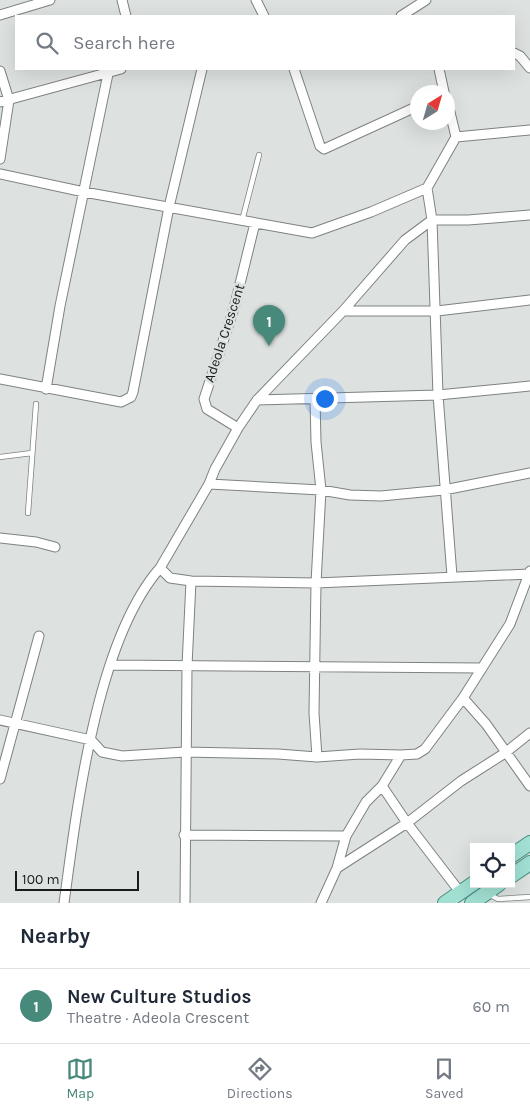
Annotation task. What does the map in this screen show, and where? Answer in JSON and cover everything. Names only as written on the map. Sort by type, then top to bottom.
[{"type":"main road","points":[[515,853],[530,843]]},
{"type":"main road","points":[[515,873],[530,863]]},
{"type":"main road","points":[[445,903],[470,886]]},
{"type":"main road","points":[[472,903],[494,888]]},
{"type":"street","points":[[0,15],[50,0]]},
{"type":"street","points":[[122,0],[126,15]]},
{"type":"street","points":[[256,0],[264,15]]},
{"type":"street","points":[[417,13],[426,0]]},
{"type":"street","points":[[515,54],[520,56],[530,68]]},
{"type":"street","points":[[4,101],[118,70]]},
{"type":"street","points":[[0,379],[121,402],[131,397],[134,392],[169,207],[202,70]]},
{"type":"street","points":[[294,70],[320,146],[324,149],[410,110]]},
{"type":"street","points":[[439,70],[442,85]]},
{"type":"street","points":[[0,71],[4,101],[0,159]]},
{"type":"street","points":[[46,389],[108,74]]},
{"type":"street","points":[[0,174],[84,192],[255,224],[300,232],[320,232],[427,188],[456,137],[454,130]]},
{"type":"street","points":[[456,137],[530,130]]},
{"type":"street","points":[[427,188],[432,220],[437,311],[438,395],[452,576]]},
{"type":"street","points":[[64,903],[71,846],[91,740],[116,647],[147,582],[160,568],[209,484],[237,427],[257,400],[343,311],[395,249],[432,220],[468,220],[530,215]]},
{"type":"street","name":"Adeola Crescent","points":[[237,427],[207,409],[204,399],[234,308],[255,224]]},
{"type":"street","points":[[343,311],[437,311],[530,300]]},
{"type":"street","points":[[257,400],[315,400],[438,395],[530,386]]},
{"type":"street","points":[[315,400],[316,442],[322,490],[316,583],[314,713],[317,757]]},
{"type":"street","points":[[209,484],[322,490],[350,495],[381,496],[444,490],[530,473]]},
{"type":"street","points":[[0,538],[36,542],[55,547]]},
{"type":"street","points":[[0,720],[91,740],[102,752],[122,756],[185,752],[278,754],[317,757],[360,754],[401,755],[422,752],[463,698],[510,624],[529,572],[390,581],[316,583],[191,581],[170,578],[160,568]]},
{"type":"street","points":[[185,903],[185,752],[191,581]]},
{"type":"street","points":[[0,779],[39,636]]},
{"type":"street","points":[[111,665],[482,668]]},
{"type":"street","points":[[463,698],[486,724],[530,786]]},
{"type":"street","points":[[337,868],[407,824],[461,780],[506,753],[530,733]]},
{"type":"street","points":[[321,903],[337,868],[346,836],[366,802],[382,786],[401,755]]},
{"type":"street","points":[[382,786],[407,824],[460,892]]},
{"type":"street","points":[[184,835],[346,836]]},
{"type":"lane","points":[[242,221],[259,155]]},
{"type":"lane","points":[[28,513],[36,404]]},
{"type":"lane","points":[[0,457],[32,452]]},
{"type":"lane","points":[[487,893],[498,898],[523,899],[530,897]]},
{"type":"lane","points":[[523,899],[530,893]]},
{"type":"place","name":"New Culture Studios","points":[[269,346]]}]
